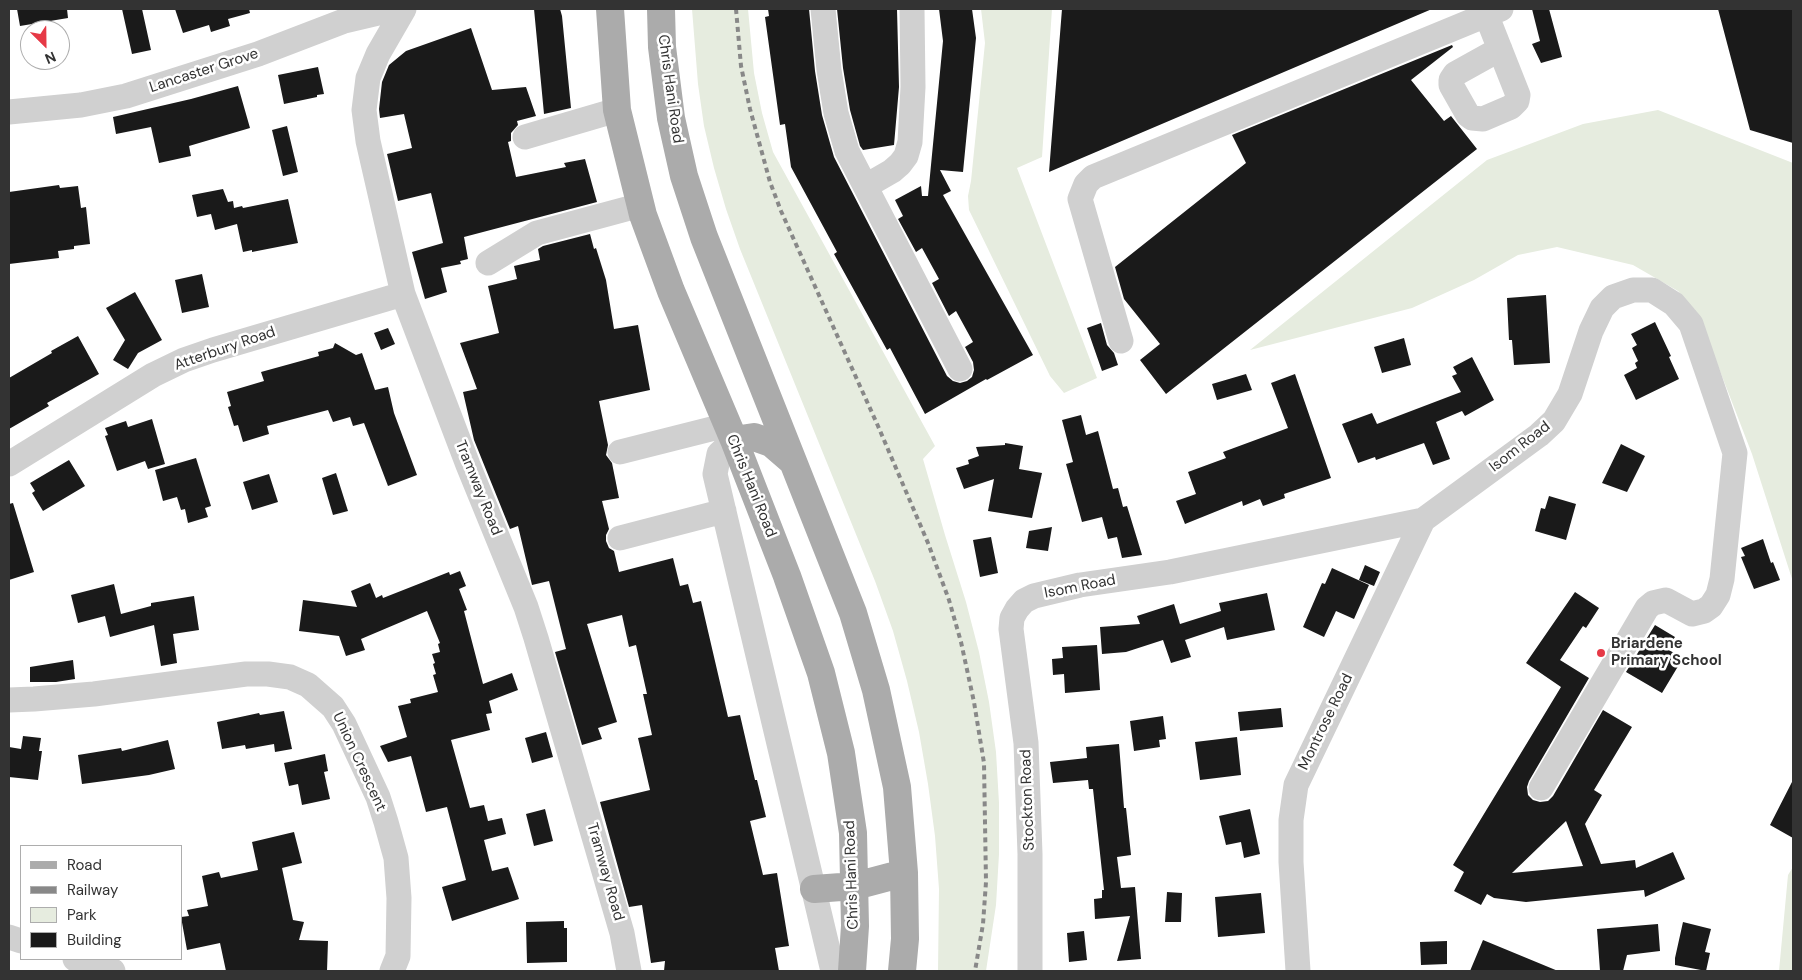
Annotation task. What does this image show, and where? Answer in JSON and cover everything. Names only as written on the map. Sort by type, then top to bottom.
[{"type":"main road","name":"Chris Hani Road","points":[[610,9],[617,110],[640,205],[671,291],[787,576],[821,673],[841,753],[853,833],[856,926],[852,971]]},
{"type":"main road","name":"Chris Hani Road","points":[[661,9],[662,48],[671,118],[684,176],[704,237],[853,613],[876,690],[897,787],[904,873],[905,939],[902,971]]},
{"type":"main road","points":[[730,432],[771,443],[793,462]]},
{"type":"main road","points":[[814,890],[855,886],[904,873]]},
{"type":"street","name":"Lancaster Grove","points":[[9,112],[81,105],[126,96],[258,54],[344,21],[395,9]]},
{"type":"street","name":"Tramway Road","points":[[404,9],[378,54],[368,78],[364,110],[368,141],[403,294],[468,465],[526,607],[622,933],[629,971]]},
{"type":"street","points":[[823,9],[828,70],[836,112],[847,151],[960,369]]},
{"type":"street","points":[[866,186],[892,171],[900,164],[906,156],[910,142],[913,87],[912,9]]},
{"type":"street","points":[[1121,341],[1080,199],[1086,184],[1093,177],[1494,11],[1500,49]]},
{"type":"street","points":[[525,137],[617,110]]},
{"type":"street","points":[[488,263],[536,233],[640,205]]},
{"type":"street","name":"Isom Road","points":[[1011,629],[1012,618],[1017,609],[1024,601],[1034,596],[1166,562],[1423,520],[1539,435],[1554,421],[1570,394],[1591,331],[1602,308],[1613,297],[1633,290],[1652,290],[1674,304],[1691,324],[1735,453],[1722,579],[1718,595],[1711,606],[1698,613],[1692,614],[1666,600],[1653,603],[1647,608],[1541,788]]},
{"type":"street","name":"Atterbury Road","points":[[15,454],[153,375],[184,360],[403,294]]},
{"type":"street","points":[[620,452],[730,432]]},
{"type":"street","points":[[730,432],[719,454],[715,474],[834,971]]},
{"type":"street","points":[[620,538],[724,511]]},
{"type":"street","name":"Montrose Road","points":[[1298,971],[1291,862],[1292,802],[1296,785],[1423,520]]},
{"type":"street","name":"Stockton Road","points":[[1011,629],[1026,743],[1030,854],[1030,971]]},
{"type":"street","name":"Union Crescent","points":[[9,700],[94,694],[246,674],[290,677],[308,685],[333,707],[344,724],[378,797],[386,822],[396,858],[400,898],[398,956],[392,971]]},
{"type":"street","points":[[78,960],[113,971]]},
{"type":"green space","points":[[692,9],[748,9],[754,73],[762,113],[773,152],[935,446],[923,459],[979,652],[996,752],[999,854],[996,905],[986,971],[938,971],[939,889],[935,836],[919,732],[907,681],[893,631],[875,581],[740,249],[726,209],[704,126],[698,84]]},
{"type":"green space","points":[[981,9],[1052,9],[1042,157],[1017,168],[1097,378],[1064,393],[1050,376],[969,210],[968,196],[985,43]]},
{"type":"green space","points":[[1658,110],[1793,163],[1793,582],[1752,454],[1698,314],[1678,291],[1633,265],[1557,247],[1518,255],[1474,280],[1412,308],[1250,350],[1487,160],[1583,124]]},
{"type":"green space","points":[[1793,867],[1793,971],[1779,971],[1788,875]]},
{"type":"building","points":[[17,9],[67,9],[68,18],[20,20],[20,26]]},
{"type":"building","points":[[122,9],[142,9],[151,50],[132,54]]},
{"type":"building","points":[[175,9],[249,9],[250,13],[228,19],[230,26],[211,32],[209,25],[183,33]]},
{"type":"building","points":[[534,9],[560,9],[571,108],[544,114]]},
{"type":"building","points":[[768,9],[809,9],[815,71],[822,115],[834,157],[947,376],[953,381],[960,383],[972,377],[974,370],[973,362],[965,347],[973,342],[956,311],[949,316],[932,283],[939,279],[922,248],[916,252],[898,219],[903,216],[895,200],[921,186],[922,196],[928,196],[943,41],[939,9],[972,9],[976,38],[963,172],[940,170],[951,191],[943,195],[1033,355],[925,414],[890,348],[887,350],[834,254],[837,252],[791,167],[785,124],[780,125],[765,17],[769,16]]},
{"type":"building","points":[[837,9],[897,9],[899,87],[894,145],[863,150],[860,146],[850,110],[843,68]]},
{"type":"building","points":[[1062,9],[1432,9],[1049,172]]},
{"type":"building","points":[[1532,9],[1549,9],[1562,57],[1541,63],[1532,44],[1540,41]]},
{"type":"building","points":[[1718,9],[1793,9],[1793,143],[1750,130]]},
{"type":"building","points":[[471,28],[492,90],[526,87],[536,116],[517,121],[518,125],[511,133],[511,141],[508,142],[516,177],[566,167],[564,163],[585,159],[597,202],[464,237],[468,259],[460,261],[461,264],[441,268],[447,292],[425,299],[412,252],[443,243],[431,193],[398,201],[387,154],[412,148],[404,114],[380,118],[382,82],[389,65],[406,51]]},
{"type":"building","points":[[1452,45],[1453,47],[1411,80],[1444,121],[1451,116],[1477,149],[1166,394],[1140,360],[1160,344],[1124,299],[1115,267],[1246,163],[1232,135]]},
{"type":"building","points":[[318,67],[324,94],[284,104],[278,75]]},
{"type":"building","points":[[238,86],[250,128],[189,146],[191,156],[159,163],[151,127],[116,134],[113,117]]},
{"type":"building","points":[[287,126],[298,172],[283,176],[272,130]]},
{"type":"building","points":[[59,185],[60,188],[78,186],[81,208],[86,207],[90,244],[58,251],[59,258],[9,264],[9,192]]},
{"type":"building","points":[[223,189],[228,202],[233,201],[234,208],[288,199],[298,243],[243,252],[237,224],[215,230],[211,214],[197,217],[192,195]]},
{"type":"building","points":[[590,234],[606,280],[614,329],[638,325],[650,390],[599,401],[608,445],[606,455],[612,463],[619,498],[602,501],[609,529],[606,541],[609,548],[614,551],[619,572],[673,558],[680,586],[688,584],[693,603],[701,601],[728,717],[740,715],[755,780],[757,780],[766,817],[750,821],[763,875],[777,873],[789,946],[775,948],[779,971],[664,971],[665,961],[651,963],[642,905],[629,907],[600,802],[650,790],[638,738],[652,735],[643,694],[647,694],[636,645],[629,647],[622,615],[587,624],[617,722],[598,728],[602,739],[582,745],[555,652],[566,649],[549,581],[532,585],[518,526],[510,529],[474,440],[463,392],[477,389],[460,343],[499,333],[488,286],[517,279],[514,266],[540,260],[538,249],[543,246]]},
{"type":"building","points":[[202,274],[209,307],[182,313],[175,280]]},
{"type":"building","points":[[135,292],[162,340],[138,353],[128,369],[113,360],[125,340],[106,308]]},
{"type":"building","points":[[1546,295],[1550,363],[1514,365],[1512,340],[1509,340],[1507,298]]},
{"type":"building","points":[[1655,322],[1671,356],[1669,357],[1679,379],[1636,400],[1624,375],[1637,368],[1635,363],[1638,361],[1632,348],[1637,345],[1631,334]]},
{"type":"building","points":[[1101,323],[1107,345],[1114,353],[1118,365],[1102,371],[1087,328]]},
{"type":"building","points":[[388,328],[395,344],[381,350],[374,333]]},
{"type":"building","points":[[78,336],[99,374],[47,403],[49,406],[9,429],[9,378]]},
{"type":"building","points":[[1404,338],[1411,365],[1382,373],[1374,347]]},
{"type":"building","points":[[335,343],[356,355],[362,353],[375,390],[388,387],[394,413],[417,475],[388,486],[364,423],[353,426],[350,417],[333,422],[328,410],[267,426],[269,434],[243,442],[238,425],[234,426],[228,407],[231,406],[227,392],[264,381],[261,372],[319,356],[318,352],[333,348]]},
{"type":"building","points":[[1472,357],[1494,400],[1465,416],[1462,411],[1436,422],[1450,459],[1433,465],[1424,443],[1376,460],[1375,457],[1358,463],[1342,424],[1372,413],[1377,424],[1461,392],[1452,376],[1457,374],[1453,367]]},
{"type":"building","points":[[1246,374],[1252,390],[1217,400],[1212,384]]},
{"type":"building","points":[[1295,374],[1331,478],[1284,494],[1285,498],[1263,506],[1260,499],[1243,506],[1242,501],[1185,524],[1176,501],[1196,494],[1188,472],[1226,458],[1223,452],[1288,428],[1271,383]]},
{"type":"building","points":[[1081,415],[1086,435],[1098,431],[1113,489],[1118,488],[1123,507],[1127,506],[1142,555],[1122,558],[1117,537],[1108,539],[1102,517],[1082,522],[1066,464],[1073,462],[1062,420]]},
{"type":"building","points":[[152,419],[165,464],[148,469],[145,461],[117,471],[105,436],[108,435],[105,428],[126,421],[128,427]]},
{"type":"building","points":[[1005,443],[1023,446],[1019,469],[1042,473],[1032,518],[988,511],[994,479],[964,489],[956,468],[969,464],[968,460],[979,456],[976,447],[1005,445]]},
{"type":"building","points":[[1621,444],[1645,456],[1627,492],[1602,483]]},
{"type":"building","points":[[196,458],[211,506],[205,508],[208,517],[188,523],[185,509],[181,510],[177,497],[163,501],[155,470]]},
{"type":"building","points":[[69,460],[85,486],[43,511],[32,493],[35,491],[30,483]]},
{"type":"building","points":[[336,473],[348,511],[333,515],[322,478]]},
{"type":"building","points":[[269,474],[278,502],[252,510],[243,482]]},
{"type":"building","points":[[1549,496],[1576,504],[1566,540],[1535,531],[1541,508],[1545,509]]},
{"type":"building","points":[[13,503],[34,572],[9,580],[9,504]]},
{"type":"building","points":[[1052,527],[1048,551],[1026,548],[1029,531]]},
{"type":"building","points":[[991,537],[998,573],[980,577],[973,540]]},
{"type":"building","points":[[1763,539],[1771,563],[1773,562],[1780,580],[1754,589],[1741,557],[1745,556],[1741,548]]},
{"type":"building","points":[[1365,565],[1380,572],[1374,586],[1359,580]]},
{"type":"building","points":[[1332,568],[1369,585],[1354,619],[1336,611],[1324,637],[1303,627],[1322,583],[1325,584]]},
{"type":"building","points":[[460,571],[466,586],[459,589],[467,610],[464,611],[483,684],[512,673],[518,690],[489,701],[492,713],[486,714],[490,730],[451,740],[470,808],[484,805],[488,821],[502,818],[506,834],[484,840],[492,871],[508,867],[519,899],[452,921],[442,887],[466,880],[447,807],[426,812],[411,756],[388,762],[380,746],[407,737],[398,706],[411,703],[410,699],[438,692],[433,675],[436,674],[432,654],[440,652],[438,644],[440,643],[427,611],[361,639],[365,650],[346,656],[339,636],[299,631],[303,600],[357,607],[351,591],[370,583],[376,598],[382,595],[383,598],[449,572],[450,575]]},
{"type":"building","points":[[114,584],[121,614],[151,606],[151,603],[194,596],[199,630],[173,634],[177,663],[161,666],[154,625],[110,637],[105,616],[78,623],[71,595]]},
{"type":"building","points":[[1575,592],[1599,608],[1586,628],[1583,626],[1560,660],[1589,678],[1529,781],[1527,787],[1528,795],[1533,800],[1540,802],[1548,801],[1553,796],[1603,710],[1632,727],[1594,790],[1602,795],[1585,824],[1601,864],[1635,860],[1636,868],[1673,852],[1685,879],[1645,897],[1644,890],[1526,902],[1494,898],[1487,894],[1481,905],[1454,891],[1464,872],[1453,865],[1561,687],[1526,663]],"holes":[[[1566,821],[1583,866],[1512,873]]]},
{"type":"building","points":[[1267,593],[1275,630],[1227,640],[1224,627],[1185,640],[1191,657],[1171,663],[1163,640],[1126,652],[1102,654],[1100,627],[1140,624],[1137,616],[1174,604],[1180,624],[1221,611],[1219,603]]},
{"type":"building","points":[[1655,625],[1675,637],[1667,649],[1683,658],[1662,693],[1626,672]]},
{"type":"building","points":[[1097,645],[1100,690],[1065,693],[1064,674],[1053,675],[1052,659],[1063,658],[1062,647]]},
{"type":"building","points":[[73,660],[75,679],[56,682],[30,682],[30,667]]},
{"type":"building","points":[[1281,708],[1283,727],[1240,731],[1238,712]]},
{"type":"building","points":[[284,711],[292,749],[275,752],[274,744],[246,749],[245,745],[222,749],[217,722],[259,713],[260,715]]},
{"type":"building","points":[[1163,716],[1166,739],[1159,740],[1160,747],[1134,751],[1130,721]]},
{"type":"building","points":[[546,732],[553,757],[532,763],[525,738]]},
{"type":"building","points":[[23,736],[41,738],[39,751],[42,751],[38,780],[9,777],[9,747],[21,749]]},
{"type":"building","points":[[1237,737],[1241,775],[1200,780],[1195,742]]},
{"type":"building","points":[[168,740],[175,769],[149,775],[82,784],[78,755],[121,748],[122,751]]},
{"type":"building","points":[[1119,744],[1124,808],[1126,808],[1131,855],[1117,857],[1121,888],[1135,887],[1141,959],[1117,961],[1130,916],[1095,919],[1094,899],[1102,898],[1102,890],[1104,890],[1093,789],[1089,789],[1088,780],[1053,783],[1050,762],[1087,758],[1086,747]]},
{"type":"building","points":[[325,754],[328,771],[324,772],[330,799],[302,805],[298,784],[289,786],[284,763]]},
{"type":"building","points":[[1793,780],[1793,838],[1770,825]]},
{"type":"building","points":[[545,809],[553,841],[534,846],[526,814]]},
{"type":"building","points":[[1250,809],[1260,854],[1244,858],[1241,842],[1226,845],[1219,816]]},
{"type":"building","points":[[294,832],[302,863],[282,868],[293,920],[304,922],[299,940],[328,941],[327,971],[226,971],[220,943],[187,950],[182,917],[189,916],[187,910],[208,906],[202,876],[219,872],[221,878],[258,870],[252,842]]},
{"type":"building","points":[[1167,892],[1182,893],[1181,922],[1165,922]]},
{"type":"building","points":[[1261,893],[1265,933],[1218,937],[1215,897]]},
{"type":"building","points":[[564,921],[564,928],[567,928],[567,962],[527,963],[526,922]]},
{"type":"building","points":[[1683,922],[1711,929],[1705,952],[1710,953],[1706,971],[1675,965]]},
{"type":"building","points":[[1658,924],[1660,951],[1627,955],[1623,971],[1600,971],[1597,929]]},
{"type":"building","points":[[1084,931],[1087,960],[1069,962],[1067,933]]},
{"type":"building","points":[[1483,940],[1558,971],[1470,971]]},
{"type":"building","points":[[1447,941],[1447,964],[1421,965],[1420,942]]},
{"type":"railway","points":[[736,9],[741,66],[750,109],[770,182],[781,211],[878,426],[928,543],[949,600],[961,642],[974,702],[984,763],[986,882],[983,924],[975,971]]},
{"type":"place","name":"Briardene Primary School","points":[[1601,653]]}]
